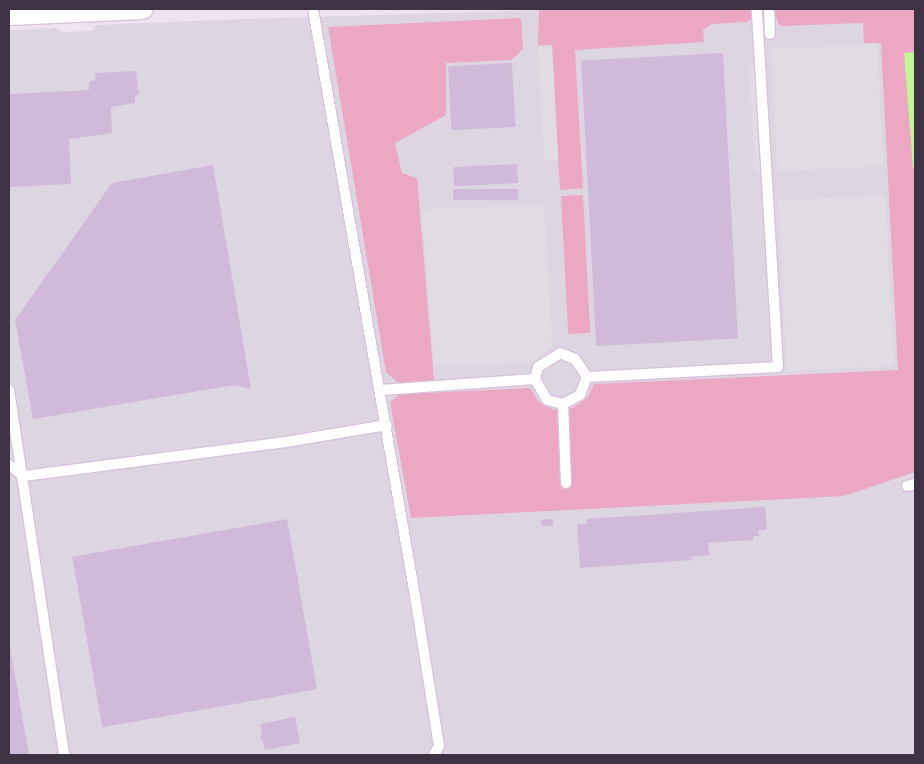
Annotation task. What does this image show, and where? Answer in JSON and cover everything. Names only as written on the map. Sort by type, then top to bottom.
[{"type":"street","points":[[9,15],[142,9]]},
{"type":"lane","points":[[313,9],[387,425],[439,746],[434,755]]},
{"type":"lane","points":[[587,377],[778,367],[757,9]]},
{"type":"lane","points":[[769,9],[770,34]]},
{"type":"lane","points":[[560,354],[575,359],[587,377],[580,395],[562,404],[547,400],[535,379],[538,367],[560,354]]},
{"type":"lane","points":[[381,390],[535,379]]},
{"type":"lane","points":[[9,390],[24,476],[64,755]]},
{"type":"lane","points":[[562,404],[566,483]]},
{"type":"lane","points":[[9,465],[24,476],[286,442],[387,425]]},
{"type":"shaded area","points":[[539,9],[756,9],[757,11],[748,22],[712,24],[703,30],[704,42],[575,50],[583,188],[560,190],[552,46],[538,46]]},
{"type":"shaded area","points":[[571,9],[915,9],[915,755],[9,755],[9,30],[56,28],[62,32],[92,31],[96,25]]},
{"type":"shaded area","points":[[915,9],[915,472],[844,496],[411,518],[390,402],[400,394],[530,388],[538,401],[554,410],[573,408],[588,397],[594,384],[898,370],[881,43],[864,43],[863,23],[780,26],[773,10]]},
{"type":"shaded area","points":[[521,18],[523,49],[511,60],[446,63],[446,115],[395,143],[402,173],[417,178],[434,380],[398,383],[386,372],[328,27]]},
{"type":"shaded area","points":[[877,44],[883,166],[778,171],[771,50]]},
{"type":"shaded area","points":[[552,45],[558,160],[544,161],[538,46]]},
{"type":"shaded area","points":[[915,52],[915,168],[913,168],[904,53]]},
{"type":"shaded area","points":[[755,62],[762,172],[755,172],[749,70]]},
{"type":"shaded area","points":[[583,195],[590,333],[568,334],[561,196]]},
{"type":"shaded area","points":[[885,195],[894,366],[787,371],[778,201]]},
{"type":"shaded area","points":[[544,204],[552,347],[530,363],[434,366],[422,210]]},
{"type":"building","points":[[723,53],[738,339],[596,346],[581,60]]},
{"type":"building","points":[[512,63],[515,127],[451,130],[448,66]]},
{"type":"building","points":[[136,71],[139,95],[135,95],[135,103],[111,107],[112,133],[69,139],[71,184],[9,187],[9,94],[89,90],[89,82],[96,79],[94,73]]},
{"type":"building","points":[[517,164],[518,183],[454,186],[453,167]]},
{"type":"building","points":[[213,165],[251,389],[235,385],[33,419],[15,320],[112,183]]},
{"type":"building","points":[[453,189],[518,189],[518,200],[453,200]]},
{"type":"building","points":[[765,507],[767,530],[758,530],[759,536],[753,536],[753,540],[708,543],[709,555],[691,557],[692,560],[580,568],[577,524],[587,524],[587,519]]},
{"type":"building","points":[[287,519],[317,689],[102,727],[72,557]]},
{"type":"building","points":[[553,519],[553,526],[542,526],[541,520]]},
{"type":"building","points":[[10,647],[29,755],[9,755]]},
{"type":"building","points":[[295,717],[300,743],[265,750],[262,738],[259,739],[262,734],[260,724]]}]
